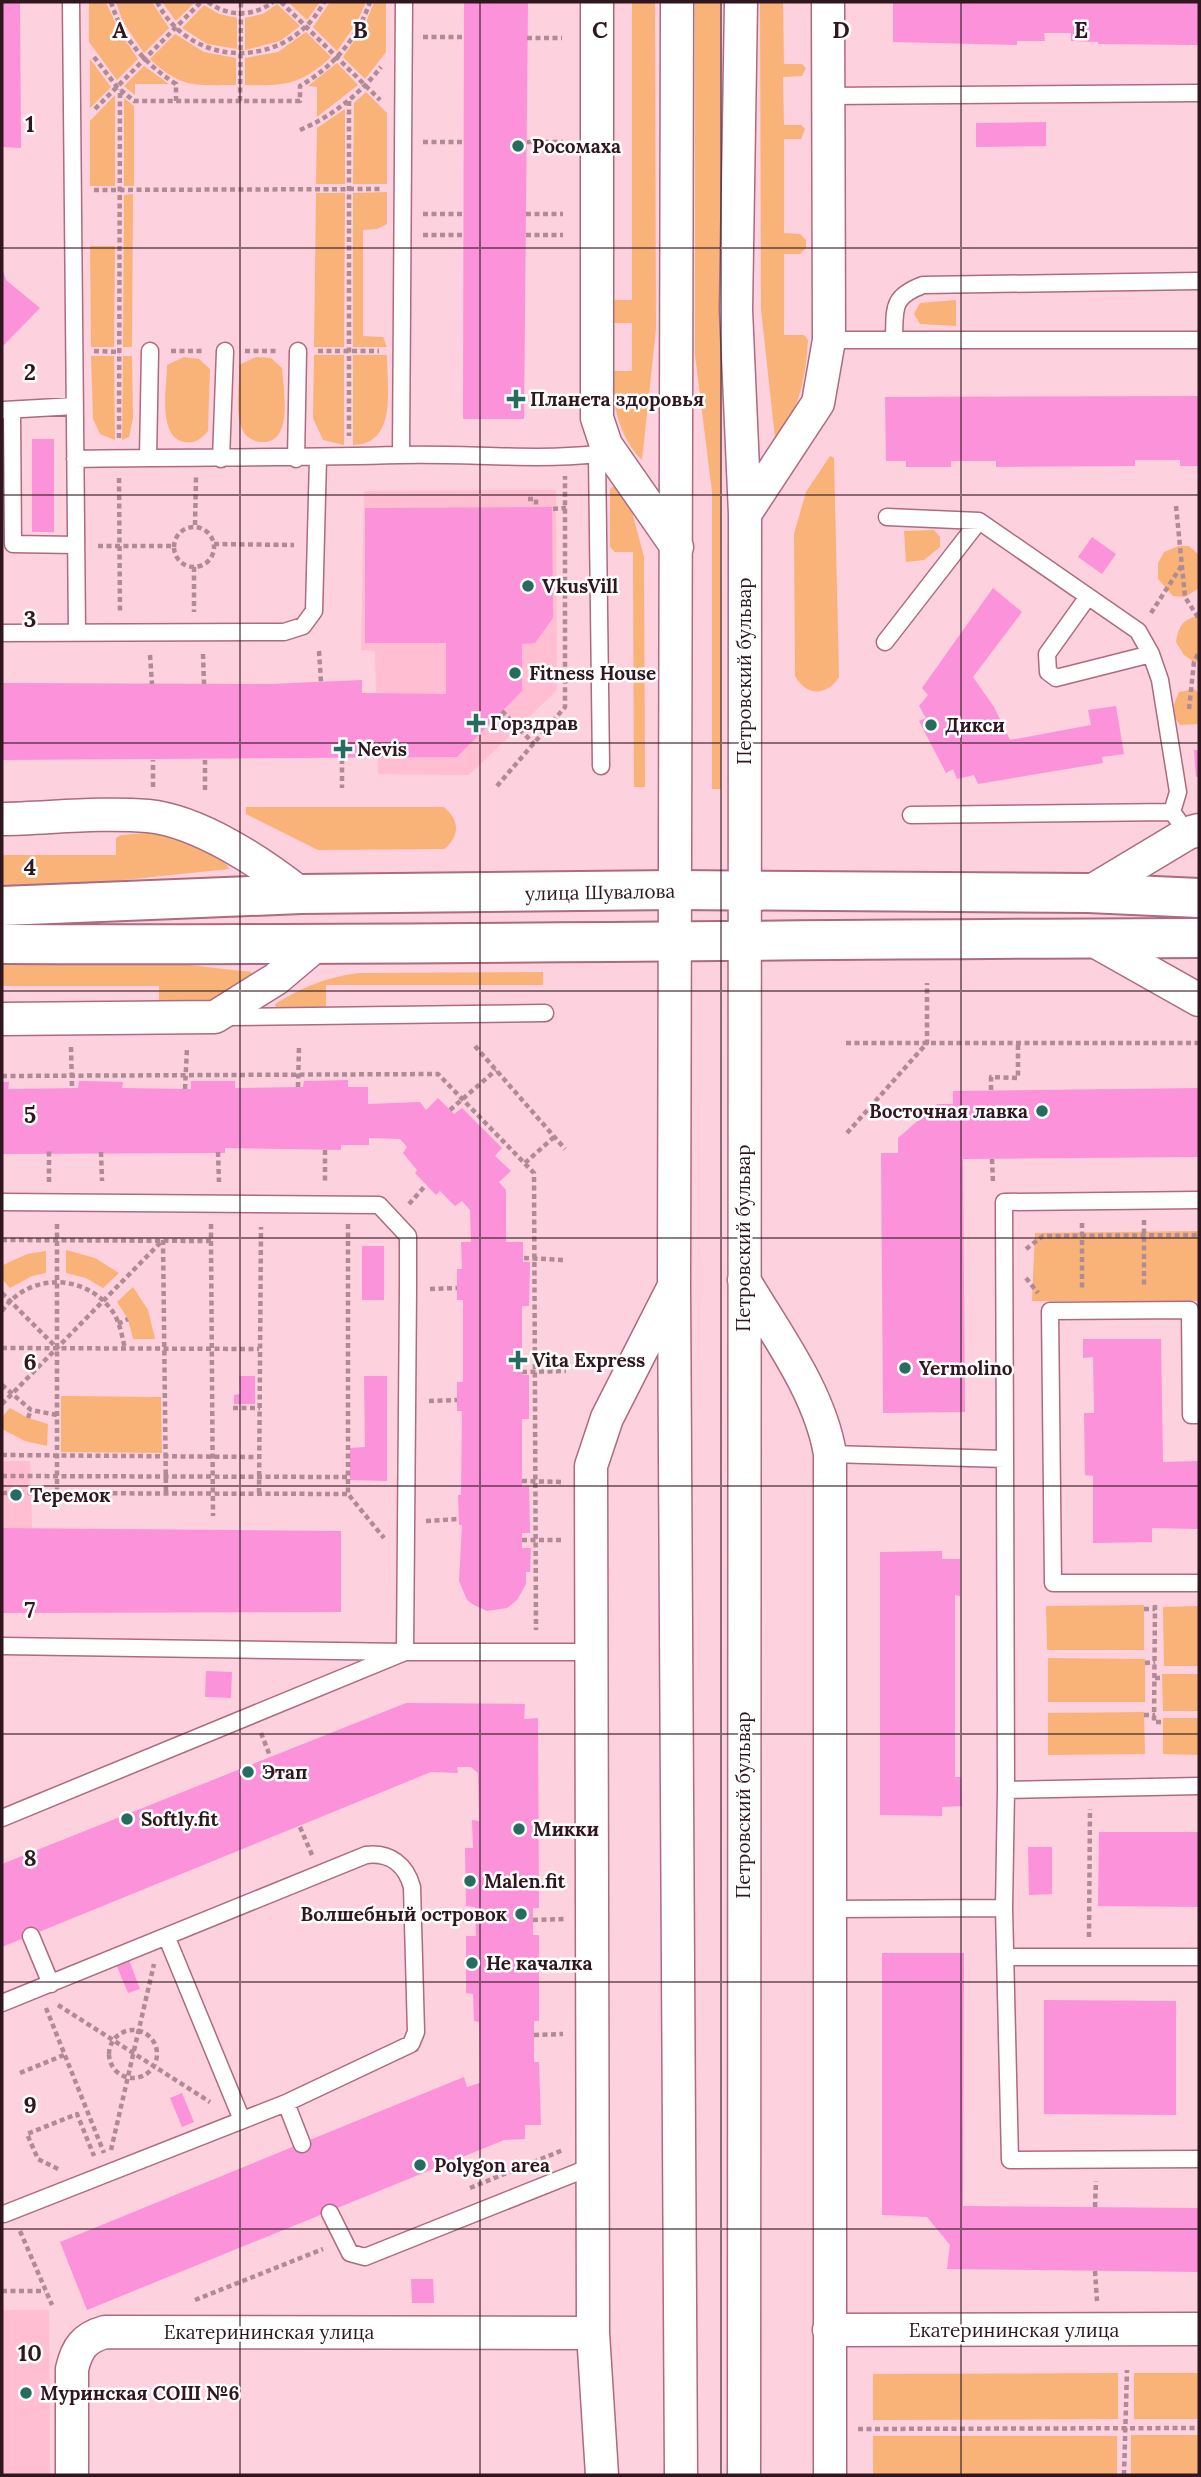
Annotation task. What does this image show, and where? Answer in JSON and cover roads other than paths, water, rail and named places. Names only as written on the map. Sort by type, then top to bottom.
[{"type":"street","points":[[597,2],[597,418],[601,449],[677,547]]},
{"type":"street","points":[[677,2],[674,1286],[681,2475]]},
{"type":"street","name":"Петровский бульвар","points":[[741,2],[736,310],[745,514],[742,1278],[744,2475]]},
{"type":"street","points":[[745,514],[818,403],[829,340],[828,2]]},
{"type":"street","points":[[2,819],[150,816],[201,832],[260,862],[301,894]]},
{"type":"street","points":[[1088,894],[1186,825]]},
{"type":"street","name":"улица Шувалова","points":[[2,906],[301,894],[676,890],[1088,894],[1199,898]]},
{"type":"street","points":[[1089,938],[1199,1000]]},
{"type":"street","points":[[2,944],[315,946],[676,939],[1199,938]]},
{"type":"street","points":[[2,1019],[215,1017],[276,979],[315,946]]},
{"type":"street","points":[[742,1278],[799,1373],[827,1435],[830,1454],[831,2475]]},
{"type":"street","points":[[602,2475],[593,2333],[591,1466],[607,1418],[674,1286]]},
{"type":"street","name":"Екатерининская улица","points":[[829,2330],[1199,2329]]},
{"type":"street","name":"Екатерининская улица","points":[[72,2475],[72,2368],[75,2355],[82,2344],[92,2336],[105,2332],[593,2333]]},
{"type":"lane","points":[[71,2],[77,632]]},
{"type":"lane","points":[[401,455],[404,2]]},
{"type":"lane","points":[[828,96],[1199,93]]},
{"type":"lane","points":[[894,339],[895,306],[903,292],[923,285],[1199,281]]},
{"type":"lane","points":[[829,340],[1199,340]]},
{"type":"lane","points":[[148,458],[150,351]]},
{"type":"lane","points":[[221,459],[225,351]]},
{"type":"lane","points":[[296,458],[306,351]]},
{"type":"lane","points":[[75,406],[7,410],[13,544],[76,545]]},
{"type":"lane","points":[[75,459],[401,455],[565,458],[601,449],[601,766]]},
{"type":"lane","points":[[2,633],[284,632],[303,626],[314,611],[318,458]]},
{"type":"lane","points":[[887,517],[979,521],[1138,631],[1151,654],[1160,680],[1186,825],[911,815]]},
{"type":"lane","points":[[885,642],[979,521]]},
{"type":"lane","points":[[1087,598],[1047,654],[1048,672],[1056,678],[1151,654]]},
{"type":"lane","points":[[215,1017],[545,1013]]},
{"type":"lane","points":[[1199,1200],[1004,1202],[1004,1908],[1010,2160],[1199,2159]]},
{"type":"lane","points":[[2,1202],[379,1205],[408,1236],[405,1652]]},
{"type":"lane","points":[[1199,1415],[1191,1415],[1190,1310],[1050,1311],[1053,1583],[1199,1583]]},
{"type":"lane","points":[[830,1454],[1004,1459]]},
{"type":"lane","points":[[2,1646],[593,1652]]},
{"type":"lane","points":[[2,1818],[405,1652]]},
{"type":"lane","points":[[1006,1790],[1199,1786]]},
{"type":"lane","points":[[2,2003],[366,1855],[379,1853],[396,1861],[408,1872],[412,1887],[415,2039],[379,2062],[286,2103],[8,2212]]},
{"type":"lane","points":[[832,1909],[1004,1908]]},
{"type":"lane","points":[[31,1936],[44,1986]]},
{"type":"lane","points":[[167,1938],[242,2120]]},
{"type":"lane","points":[[1006,1956],[1199,1957]]},
{"type":"lane","points":[[286,2103],[302,2144]]},
{"type":"lane","points":[[330,2213],[350,2253],[365,2257],[593,2166]]},
{"type":"place","name":"Росомаха","points":[[518,146]]},
{"type":"place","name":"Планета здоровья","points":[[516,399]]},
{"type":"place","name":"VkusVill","points":[[528,586]]},
{"type":"place","name":"Fitness House","points":[[515,673]]},
{"type":"place","name":"Горздрав","points":[[476,723]]},
{"type":"place","name":"Дикси","points":[[931,725]]},
{"type":"place","name":"Nevis","points":[[343,749]]},
{"type":"place","name":"Восточная лавка","points":[[1042,1111]]},
{"type":"place","name":"Vita Express","points":[[518,1360]]},
{"type":"place","name":"Yermolino","points":[[905,1368]]},
{"type":"place","name":"Теремок","points":[[16,1495]]},
{"type":"place","name":"Этап","points":[[248,1772]]},
{"type":"place","name":"Softly.fit","points":[[127,1819]]},
{"type":"place","name":"Микки","points":[[519,1829]]},
{"type":"place","name":"Malen.fit","points":[[470,1881]]},
{"type":"place","name":"Волшебный островок","points":[[521,1914]]},
{"type":"place","name":"Не качалка","points":[[472,1963]]},
{"type":"place","name":"Polygon area","points":[[420,2165]]},
{"type":"place","name":"Муринская СОШ №6","points":[[26,2393]]}]
